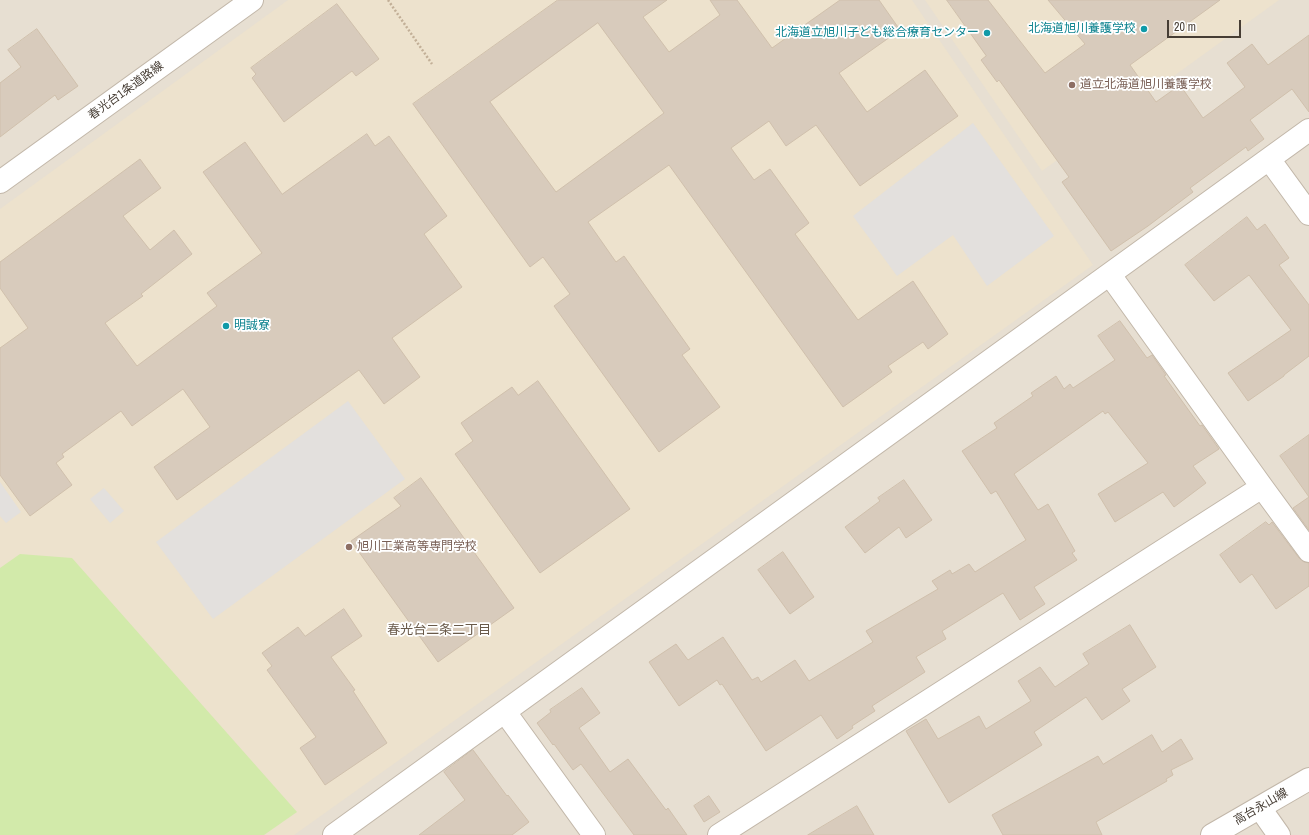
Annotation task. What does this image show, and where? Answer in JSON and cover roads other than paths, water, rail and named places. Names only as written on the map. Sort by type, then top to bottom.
[{"type":"street","name":"春光台1条道路線","points":[[0,182],[252,0]]},
{"type":"street","points":[[334,835],[1309,130]]},
{"type":"street","points":[[1269,159],[1309,214]]},
{"type":"street","points":[[1110,275],[1309,550]]},
{"type":"street","points":[[719,835],[1262,487]]},
{"type":"street","points":[[505,712],[594,835]]},
{"type":"street","name":"高台永山線","points":[[1212,835],[1309,779]]},
{"type":"street","points":[[1260,808],[1280,835]]},
{"type":"place","name":"北海道旭川養護学校","points":[[1144,29]]},
{"type":"place","name":"北海道立旭川子ども総合療育センター","points":[[987,33]]},
{"type":"place","name":"道立北海道旭川養護学校","points":[[1072,85]]},
{"type":"place","name":"明誠寮","points":[[226,326]]},
{"type":"place","name":"旭川工業高等専門学校","points":[[349,547]]},
{"type":"district","name":"春光台二条二丁目","points":[[439,631]]}]
